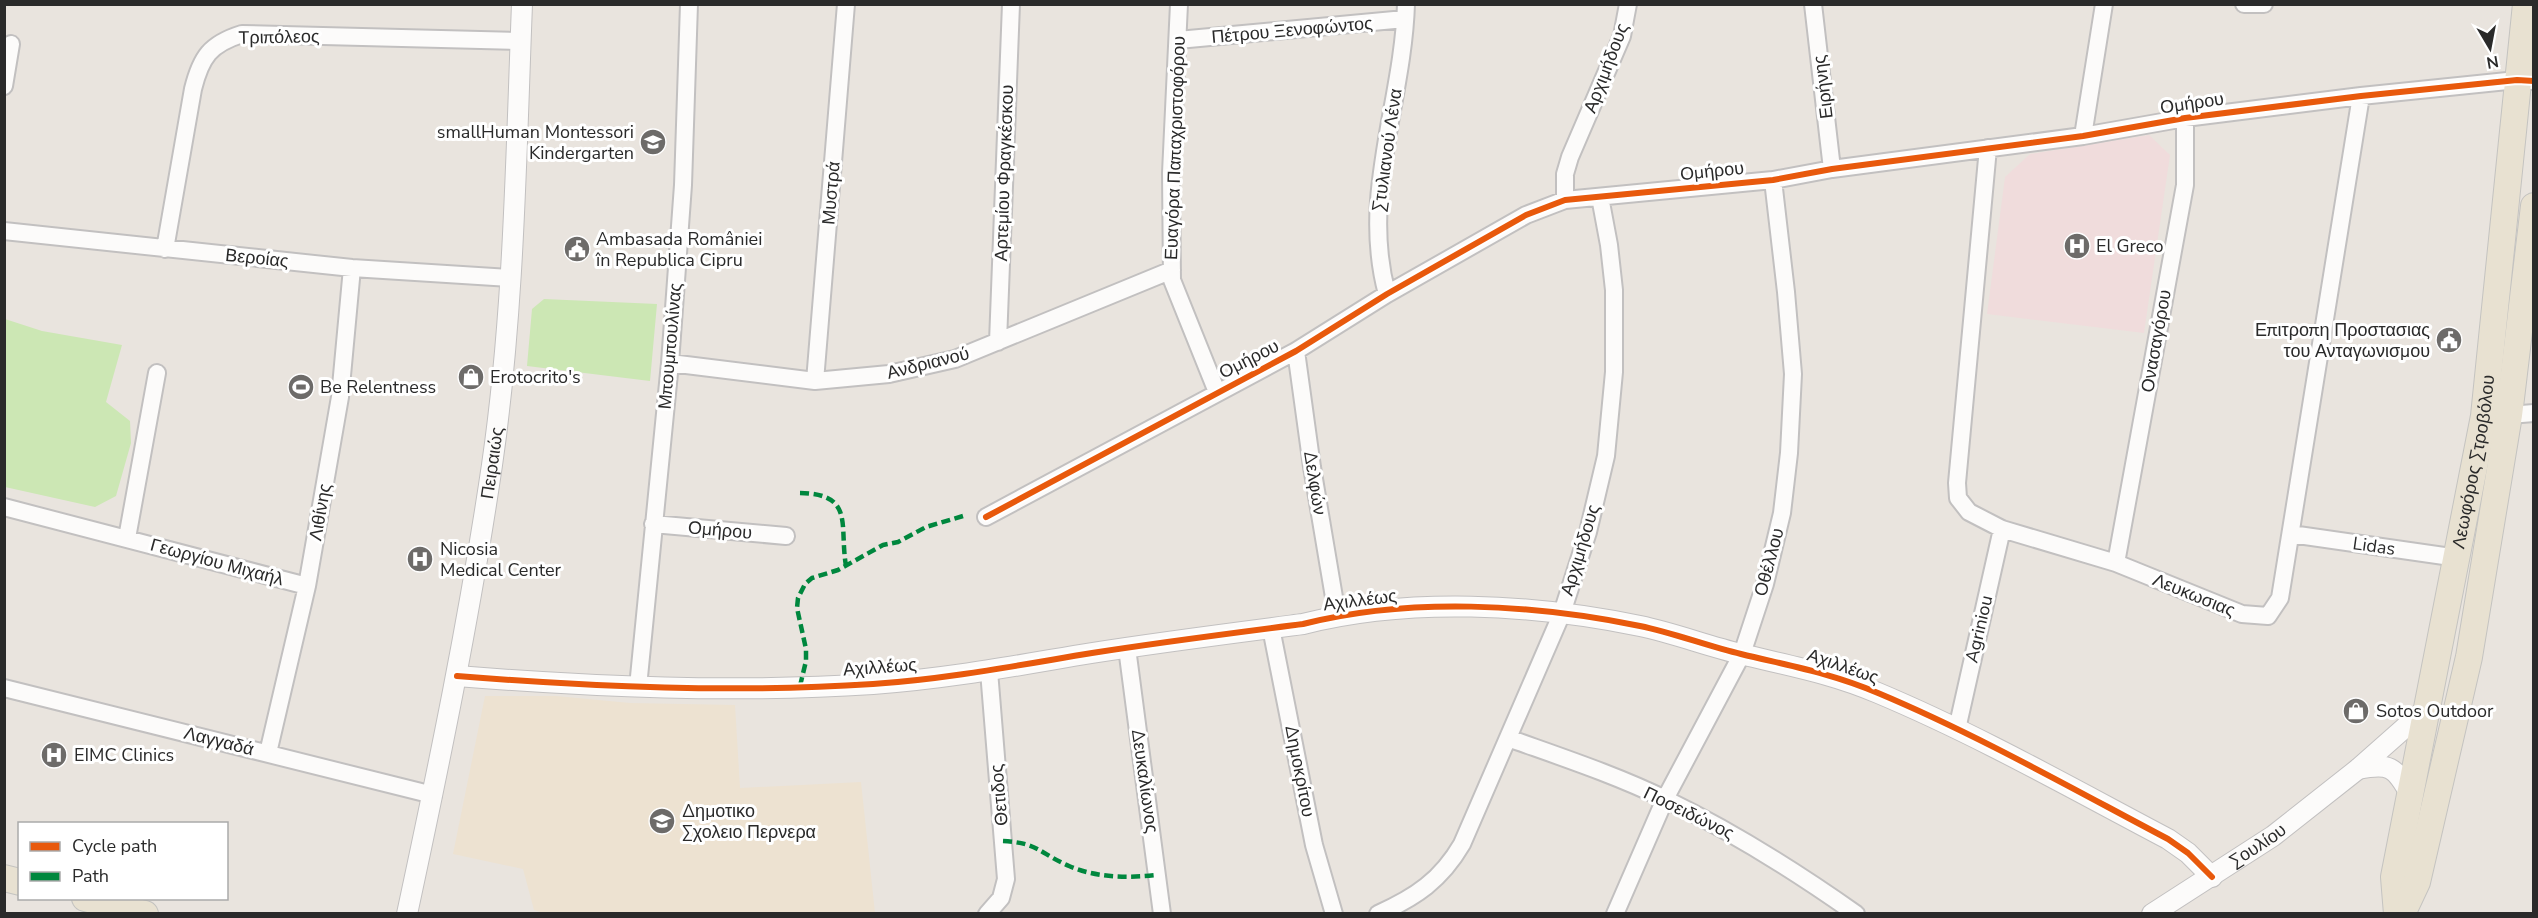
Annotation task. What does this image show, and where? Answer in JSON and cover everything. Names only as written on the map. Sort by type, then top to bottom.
[{"type":"main road","name":"Λεωφόρος Στροβόλου","points":[[2397,914],[2394,878],[2484,416],[2525,81],[2526,4]]},
{"type":"main road","name":"Λεωφόρος Στροβόλου","points":[[2402,914],[2417,882],[2459,705],[2521,414],[2534,206]]},
{"type":"main road","points":[[92,900],[145,914]]},
{"type":"street","name":"Πειραιώς","points":[[407,914],[457,676],[492,465],[510,278],[522,4]]},
{"type":"street","name":"Μπουμπουλίνας","points":[[638,687],[670,363],[683,185],[689,4]]},
{"type":"street","name":"Μυστρά","points":[[815,381],[846,4]]},
{"type":"street","name":"Αρτεμίου Φραγκέσκου","points":[[998,342],[1011,4]]},
{"type":"street","name":"Ευαγόρα Παπαχριστοφόρου","points":[[1179,4],[1171,173],[1172,280],[1216,392]]},
{"type":"street","name":"Αρχιμήδους","points":[[1565,200],[1565,174],[1570,157],[1622,36],[1628,4]]},
{"type":"street","name":"Ειρήνης","points":[[1813,4],[1832,169]]},
{"type":"street","points":[[2083,135],[2104,4]]},
{"type":"street","points":[[2244,4],[2264,4]]},
{"type":"street","name":"Πέτρου Ξενοφώντος","points":[[1178,40],[1406,12]]},
{"type":"street","name":"Στυλιανού Λένα","points":[[1387,294],[1379,264],[1377,226],[1379,187],[1406,12]]},
{"type":"street","name":"Τριπόλεος","points":[[165,249],[193,89],[197,72],[212,47],[242,34],[520,41]]},
{"type":"street","points":[[4,87],[11,45]]},
{"type":"street","name":"Ομήρου","points":[[986,517],[1296,351],[1387,294],[1526,215],[1565,200],[1773,180],[1832,169],[2083,135],[2186,118],[2361,96],[2525,81]]},
{"type":"street","name":"Λευκωσιας","points":[[1988,148],[1957,483],[1958,498],[1969,512],[2002,529],[2116,564],[2242,614],[2268,616],[2280,598],[2361,96]]},
{"type":"street","name":"Ονασαγόρου","points":[[2116,564],[2185,186],[2186,118]]},
{"type":"street","name":"Οθέλλου","points":[[1615,914],[1665,799],[1742,654],[1765,584],[1782,513],[1789,453],[1792,374],[1786,292],[1773,180]]},
{"type":"street","name":"Αρχιμήδους","points":[[1378,914],[1397,906],[1432,884],[1449,866],[1462,844],[1562,613],[1588,532],[1606,456],[1613,382],[1614,290],[1600,197]]},
{"type":"street","name":"Βεροίας","points":[[4,231],[352,268],[510,278]]},
{"type":"street","name":"Λιθίνης","points":[[268,753],[307,585],[340,397],[352,268]]},
{"type":"street","name":"Ανδριανού","points":[[670,363],[815,381],[889,374],[955,359],[1172,270]]},
{"type":"street","name":"Δελφών","points":[[1296,351],[1312,467],[1337,615]]},
{"type":"street","name":"Γεωργίου Μιχαήλ","points":[[127,538],[157,373]]},
{"type":"street","name":"Γεωργίου Μιχαήλ","points":[[4,507],[307,585]]},
{"type":"street","name":"Ομήρου","points":[[653,524],[786,536]]},
{"type":"street","name":"Agriniou","points":[[1957,729],[2002,529]]},
{"type":"street","name":"Lidas","points":[[2290,534],[2458,558]]},
{"type":"street","name":"Αχιλλέως","points":[[457,676],[638,687],[710,688],[873,684],[989,671],[1127,648],[1303,624],[1337,615],[1402,609],[1483,607],[1562,613],[1641,626],[1742,654],[1831,675],[1878,693],[1957,729],[2169,839],[2188,853],[2212,877]]},
{"type":"street","name":"Δημοκρίτου","points":[[1270,628],[1314,845],[1334,914]]},
{"type":"street","name":"Δευκαλίωνος","points":[[1127,648],[1162,914]]},
{"type":"street","name":"Θετιδος","points":[[987,914],[1001,898],[1006,879],[989,671]]},
{"type":"street","name":"Λαγγαδά","points":[[4,688],[433,795]]},
{"type":"street","name":"Σουλίου","points":[[2152,914],[2273,836],[2358,769],[2427,708]]},
{"type":"street","name":"Ποσειδώνος","points":[[1508,738],[1665,799],[1724,829],[1805,878],[1856,914]]},
{"type":"street","points":[[2358,769],[2377,765],[2392,768],[2403,780],[2409,794]]},
{"type":"shaded area","name":"El Greco","points":[[2149,135],[2170,155],[2144,333],[1987,314],[2005,177],[2030,154]]},
{"type":"shaded area","name":"Δημοτικο Σχολειο Περνερα","points":[[485,696],[556,696],[630,703],[735,705],[740,788],[861,782],[875,913],[546,914],[534,910],[523,869],[453,854]]},
{"type":"green space","points":[[544,299],[657,304],[650,381],[527,366],[532,309]]},
{"type":"green space","points":[[5,319],[42,331],[122,345],[106,402],[130,421],[131,443],[116,496],[95,507],[5,487]]},
{"type":"marked path","points":[[800,493],[829,499],[837,506],[843,525],[846,566]]},
{"type":"marked path","points":[[800,686],[806,661],[806,649],[797,608],[798,598],[805,584],[812,578],[838,570],[883,545],[898,542],[926,527],[963,516]]},
{"type":"marked path","points":[[1003,841],[1032,846],[1069,866],[1090,873],[1124,877],[1157,875]]},
{"type":"cycle path","points":[[986,517],[1296,351],[1387,294],[1526,215],[1565,200],[1773,180],[1832,169],[2083,136],[2185,118],[2361,96],[2517,80],[2534,81]]},
{"type":"cycle path","points":[[457,676],[665,688],[821,687],[901,682],[956,675],[1385,610],[1471,607],[1557,613],[1599,618],[1653,629],[1861,686],[1989,744],[2168,839],[2188,853],[2212,877]]},
{"type":"place","name":"smallHuman Montessori Kindergarten","points":[[653,142]]},
{"type":"place","name":"El Greco","points":[[2077,246]]},
{"type":"place","name":"Ambasada României în Republica Cipru","points":[[577,249]]},
{"type":"place","name":"Επιτροπη Προστασιας του Ανταγωνισμου","points":[[2449,340]]},
{"type":"place","name":"Erotocrito's","points":[[471,377]]},
{"type":"place","name":"Be Relentness","points":[[301,387]]},
{"type":"place","name":"Nicosia Medical Center","points":[[420,559]]},
{"type":"place","name":"Sotos Outdoor","points":[[2356,711]]},
{"type":"place","name":"EIMC Clinics","points":[[54,755]]},
{"type":"place","name":"Δημοτικο Σχολειο Περνερα","points":[[662,821]]}]
